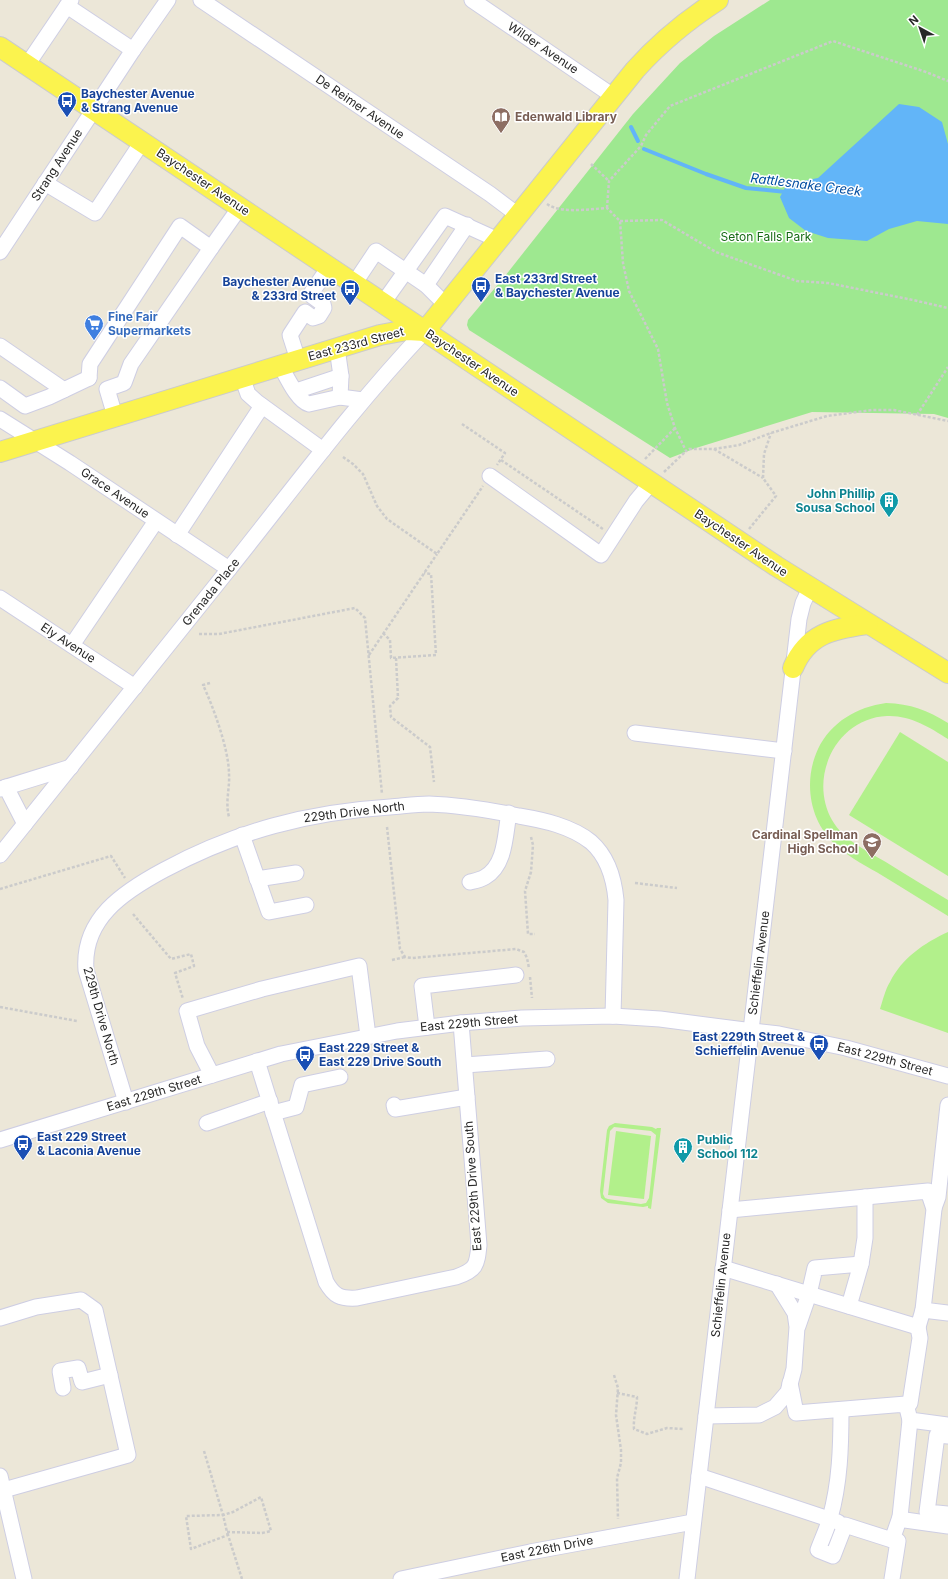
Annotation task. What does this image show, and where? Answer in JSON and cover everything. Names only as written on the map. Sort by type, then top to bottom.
[{"type":"main road","points":[[425,331],[644,59],[664,40],[695,15],[718,0]]},
{"type":"main road","name":"Baychester Avenue","points":[[0,47],[240,206],[739,542],[810,588],[948,673]]},
{"type":"main road","name":"East 233rd Street","points":[[0,452],[337,348],[399,331],[425,331]]},
{"type":"main road","points":[[793,668],[797,659],[809,645],[824,633],[835,629],[868,624]]},
{"type":"street","name":"Strang Avenue","points":[[0,252],[5,235],[45,183],[132,50],[168,0]]},
{"type":"street","name":"De Reimer Avenue","points":[[201,0],[477,185],[518,215]]},
{"type":"street","name":"Wilder Avenue","points":[[472,0],[613,96]]},
{"type":"street","points":[[27,65],[69,3],[132,50]]},
{"type":"street","points":[[45,183],[98,209],[142,142]]},
{"type":"street","points":[[107,389],[124,383],[131,364],[240,206]]},
{"type":"street","points":[[383,303],[445,216],[498,240]]},
{"type":"street","points":[[426,285],[467,225]]},
{"type":"street","points":[[90,378],[90,364],[180,226],[211,248]]},
{"type":"street","points":[[354,284],[376,251],[426,285],[446,305]]},
{"type":"street","points":[[329,267],[312,292],[312,296],[323,304],[324,308],[319,316],[313,318],[305,312],[290,335],[289,362],[296,391],[305,403],[309,404],[340,397],[363,400]]},
{"type":"street","name":"Grenada Place","points":[[0,855],[229,570],[363,400],[390,367],[425,331]]},
{"type":"street","points":[[0,346],[64,390]]},
{"type":"street","points":[[337,348],[341,376],[340,397]]},
{"type":"street","points":[[296,391],[341,376]]},
{"type":"street","points":[[242,377],[248,394],[262,406],[323,450]]},
{"type":"street","points":[[90,378],[107,389],[115,416]]},
{"type":"street","points":[[0,388],[25,406],[90,378]]},
{"type":"street","points":[[177,535],[262,406]]},
{"type":"street","name":"Grace Avenue","points":[[0,419],[36,441],[229,570]]},
{"type":"street","points":[[490,476],[602,555],[636,501],[651,483]]},
{"type":"street","points":[[72,645],[156,521]]},
{"type":"street","name":"Schieffelin Avenue","points":[[687,1579],[793,668],[800,614],[810,588]]},
{"type":"street","name":"Ely Avenue","points":[[0,598],[135,687]]},
{"type":"street","points":[[635,732],[784,751]]},
{"type":"street","points":[[25,824],[3,788],[71,767]]},
{"type":"street","name":"229th Drive North","points":[[126,1102],[86,970],[85,958],[88,939],[95,926],[104,913],[126,893],[185,859],[261,828],[302,818],[383,807],[428,804],[474,808],[531,817],[566,828],[580,835],[591,843],[601,854],[610,868],[615,884],[616,900],[612,1016]]},
{"type":"street","points":[[470,882],[485,877],[495,868],[501,858],[509,813]]},
{"type":"street","points":[[242,835],[269,912],[306,905]]},
{"type":"street","points":[[257,879],[296,873]]},
{"type":"street","points":[[212,1075],[197,1046],[187,1011],[262,989],[359,966],[368,1036]]},
{"type":"street","points":[[427,1027],[422,986],[516,976]]},
{"type":"street","name":"East 229th Street","points":[[0,1140],[257,1061],[317,1046],[368,1036],[461,1022],[525,1018],[612,1016],[660,1019],[778,1034],[846,1048],[948,1076]]},
{"type":"street","name":"East 229th Drive South","points":[[257,1061],[326,1282],[336,1295],[345,1299],[357,1298],[456,1277],[468,1273],[478,1262],[478,1245],[461,1022]]},
{"type":"street","points":[[465,1064],[547,1059]]},
{"type":"street","points":[[207,1123],[272,1107],[296,1107],[302,1085],[340,1077]]},
{"type":"street","points":[[394,1105],[396,1109],[467,1097]]},
{"type":"street","points":[[790,1383],[796,1413],[910,1403],[920,1338],[918,1326],[923,1310],[934,1209],[938,1197],[948,1105]]},
{"type":"street","points":[[730,1210],[928,1191],[934,1209]]},
{"type":"street","points":[[849,1306],[861,1264],[865,1238],[865,1197]]},
{"type":"street","points":[[797,1327],[809,1294],[815,1268],[861,1264]]},
{"type":"street","points":[[723,1268],[918,1326]]},
{"type":"street","points":[[706,1416],[759,1415],[775,1407],[788,1392],[794,1369],[797,1327],[795,1313],[776,1284]]},
{"type":"street","points":[[0,1318],[36,1308],[81,1300],[95,1310],[128,1455],[1,1485],[24,1579]]},
{"type":"street","points":[[923,1310],[948,1313]]},
{"type":"street","points":[[63,1388],[60,1371],[78,1368],[82,1382],[110,1375]]},
{"type":"street","points":[[892,1540],[900,1517],[910,1420],[906,1404]]},
{"type":"street","points":[[841,1410],[841,1450],[833,1503],[830,1519],[818,1550],[833,1556],[844,1525]]},
{"type":"street","points":[[910,1420],[948,1425]]},
{"type":"street","points":[[948,1436],[937,1435],[927,1512],[948,1514]]},
{"type":"street","points":[[699,1476],[830,1519],[844,1525],[898,1541],[892,1579]]},
{"type":"street","points":[[900,1517],[905,1520],[948,1526]]},
{"type":"street","name":"East 226th Drive","points":[[401,1579],[530,1552],[693,1522]]},
{"type":"path","points":[[607,208],[609,181],[622,164],[640,146],[646,135],[670,106],[833,42],[926,72],[948,81]]},
{"type":"path","points":[[590,164],[609,181]]},
{"type":"path","points":[[534,195],[552,208],[573,210],[607,208],[620,221],[623,264],[629,291],[658,349],[668,403],[675,428],[686,451]]},
{"type":"path","points":[[620,221],[662,220],[716,252],[797,281],[828,283],[948,308]]},
{"type":"path","points":[[917,415],[948,367]]},
{"type":"path","points":[[651,483],[689,449],[714,449],[739,445],[771,433],[827,416],[872,410],[894,410],[940,418],[948,421]]},
{"type":"path","points":[[368,656],[505,454],[462,424]]},
{"type":"path","points":[[633,471],[675,428]]},
{"type":"path","points":[[763,478],[764,454],[771,433]]},
{"type":"path","points":[[714,449],[763,478],[776,496],[739,542]]},
{"type":"path","points":[[343,456],[362,474],[377,506],[387,519],[437,554]]},
{"type":"path","points":[[501,460],[607,532],[595,551]]},
{"type":"path","points":[[383,634],[390,640],[392,658],[436,655],[432,574],[424,573]]},
{"type":"path","points":[[199,634],[219,634],[355,608],[365,618],[383,807]]},
{"type":"path","points":[[396,658],[398,698],[390,706],[391,717],[430,747],[434,782]]},
{"type":"path","points":[[210,683],[203,685],[210,700],[228,767],[228,816]]},
{"type":"path","points":[[387,827],[400,949],[405,957]]},
{"type":"path","points":[[530,837],[533,845],[531,872],[525,891],[525,908],[528,934],[535,934]]},
{"type":"path","points":[[0,889],[111,856],[126,879]]},
{"type":"path","points":[[635,883],[677,888]]},
{"type":"path","points":[[133,914],[171,959],[191,954],[194,966],[175,973],[187,1011]]},
{"type":"path","points":[[392,960],[405,957],[412,958],[516,949],[524,952],[527,958],[532,998]]},
{"type":"path","points":[[0,1007],[77,1020]]},
{"type":"path","points":[[614,1376],[618,1388],[616,1415],[621,1450],[621,1463],[617,1478],[618,1519]]},
{"type":"path","points":[[617,1393],[637,1397],[636,1415],[633,1420],[634,1429],[647,1434],[667,1428],[684,1429]]},
{"type":"path","points":[[204,1451],[227,1533],[242,1579]]},
{"type":"path","points":[[261,1497],[271,1531],[262,1533],[227,1533],[191,1549],[186,1516],[223,1515],[233,1512],[261,1497]]},
{"type":"green space","name":"Seton Falls Park","points":[[770,0],[948,0],[948,418],[934,414],[812,412],[696,448],[670,458],[469,330],[467,325],[468,320],[505,276],[633,114],[680,63],[714,36]]},
{"type":"green space","points":[[886,703],[911,706],[940,718],[948,723],[948,739],[934,730],[904,717],[887,716],[869,719],[854,727],[841,739],[831,753],[825,769],[823,786],[825,804],[832,820],[850,840],[948,900],[948,916],[859,862],[837,846],[820,825],[811,800],[810,787],[813,761],[823,739],[846,717],[865,708]]},
{"type":"green space","points":[[900,732],[948,762],[948,876],[849,815]]},
{"type":"green space","points":[[948,932],[948,1033],[880,1009],[888,985],[895,973],[907,959],[922,946]]},
{"type":"green space","points":[[615,1123],[652,1127],[656,1129],[661,1128],[651,1209],[648,1208],[648,1206],[643,1207],[608,1203],[601,1198],[600,1191],[607,1130],[609,1126]],"holes":[[[614,1127],[651,1131],[656,1135],[649,1198],[646,1203],[641,1204],[605,1198],[603,1194],[610,1131]]]},
{"type":"green space","points":[[616,1131],[651,1136],[644,1199],[608,1195]]},
{"type":"water","points":[[899,104],[919,107],[942,122],[948,144],[948,224],[917,221],[889,229],[867,241],[828,238],[806,231],[789,218],[780,197],[787,184],[818,178]]},
{"type":"waterway","name":"Rattlesnake Creek","points":[[631,127],[638,141]]},
{"type":"waterway","name":"Rattlesnake Creek","points":[[644,149],[706,174],[746,188],[786,192]]},
{"type":"place","name":"Baychester Avenue & Strang Avenue","points":[[67,118]]},
{"type":"place","name":"Edenwald Library","points":[[501,134]]},
{"type":"place","name":"East 233rd Street & Baychester Avenue","points":[[481,303]]},
{"type":"place","name":"Baychester Avenue & 233rd Street","points":[[350,306]]},
{"type":"place","name":"Fine Fair Supermarkets","points":[[94,341]]},
{"type":"place","name":"John Phillip Sousa School","points":[[889,518]]},
{"type":"place","name":"Cardinal Spellman High School","points":[[872,859]]},
{"type":"place","name":"East 229th Street & Schieffelin Avenue","points":[[819,1061]]},
{"type":"place","name":"East 229 Street & East 229 Drive South","points":[[305,1072]]},
{"type":"place","name":"East 229 Street & Laconia Avenue","points":[[23,1161]]},
{"type":"place","name":"Public School 112","points":[[683,1164]]}]
